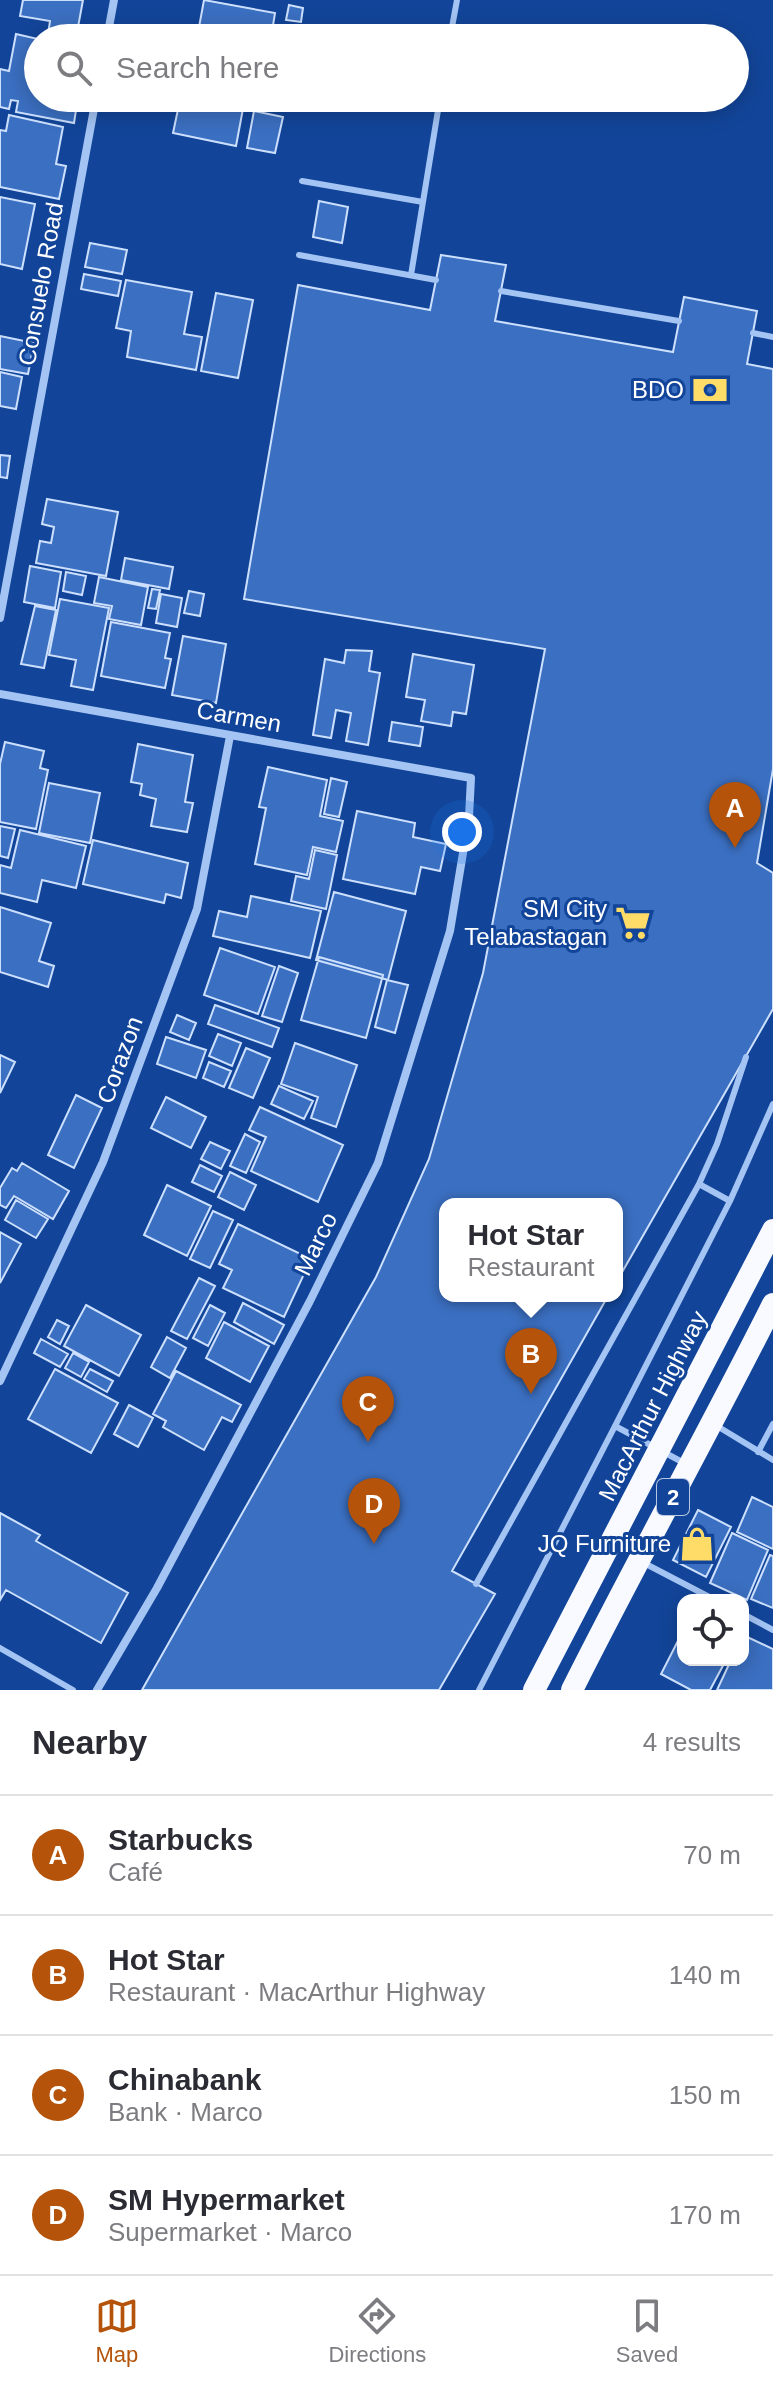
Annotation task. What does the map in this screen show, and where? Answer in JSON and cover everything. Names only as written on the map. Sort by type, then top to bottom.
[{"type":"highway","name":"MacArthur Highway","points":[[534,1690],[773,1230]]},
{"type":"highway","name":"2","points":[[574,1689],[637,1560],[768,1328],[773,1304]]},
{"type":"street","points":[[110,24],[114,0]]},
{"type":"street","name":"Consuelo Road","points":[[0,618],[93,112]]},
{"type":"street","name":"Carmen","points":[[0,694],[471,778]]},
{"type":"street","name":"Corazon","points":[[0,1381],[103,1162],[197,909],[230,736]]},
{"type":"street","name":"Marco","points":[[97,1690],[157,1588],[310,1301],[378,1163],[450,931],[469,817],[471,778]]},
{"type":"lane","points":[[453,24],[457,0]]},
{"type":"lane","points":[[411,275],[438,112]]},
{"type":"lane","points":[[302,181],[423,202]]},
{"type":"lane","points":[[299,255],[436,280]]},
{"type":"lane","points":[[501,291],[679,321]]},
{"type":"lane","points":[[753,333],[773,337]]},
{"type":"lane","points":[[476,1584],[699,1184],[717,1144],[746,1057]]},
{"type":"lane","points":[[479,1690],[730,1201],[773,1104]]},
{"type":"lane","points":[[699,1184],[730,1201]]},
{"type":"lane","points":[[714,1424],[773,1460]]},
{"type":"lane","points":[[758,1452],[773,1424]]},
{"type":"lane","points":[[615,1426],[691,1466]]},
{"type":"lane","points":[[637,1560],[703,1594]]},
{"type":"lane","points":[[749,1617],[773,1630]]},
{"type":"lane","points":[[0,1648],[73,1690]]},
{"type":"building","points":[[23,0],[83,0],[79,24],[50,24],[50,21],[20,16]]},
{"type":"building","points":[[204,0],[275,13],[273,24],[200,24]]},
{"type":"building","points":[[289,5],[303,8],[301,22],[286,20]]},
{"type":"building","points":[[16,34],[24,36],[24,112],[76,112],[74,123],[16,112],[18,101],[11,100],[9,109],[0,107],[0,69],[9,71]]},
{"type":"building","points":[[177,112],[242,112],[236,146],[173,133]]},
{"type":"building","points":[[254,112],[283,117],[275,153],[247,148]]},
{"type":"building","points":[[9,115],[63,127],[56,164],[66,166],[59,199],[0,187],[0,130],[6,131]]},
{"type":"building","points":[[0,197],[35,204],[22,269],[0,264]]},
{"type":"building","points":[[319,201],[348,207],[342,243],[313,237]]},
{"type":"building","points":[[90,243],[127,250],[122,274],[85,267]]},
{"type":"building","name":"SM City Telabastagan","points":[[441,255],[506,265],[495,321],[673,352],[684,297],[757,311],[747,364],[773,369],[773,769],[757,863],[773,873],[773,1009],[623,1271],[623,1198],[439,1198],[439,1302],[605,1302],[452,1571],[495,1594],[439,1690],[142,1690],[376,1277],[429,1159],[483,973],[545,649],[244,599],[298,285],[430,310]]},
{"type":"building","points":[[84,274],[121,281],[118,296],[81,289]]},
{"type":"building","points":[[126,280],[192,292],[184,334],[202,337],[196,370],[127,357],[131,331],[116,328]]},
{"type":"building","points":[[216,293],[253,300],[238,378],[201,371]]},
{"type":"building","points":[[0,336],[34,343],[28,374],[0,369]]},
{"type":"building","points":[[0,372],[22,377],[16,409],[0,406]]},
{"type":"building","points":[[0,455],[10,456],[7,478],[0,477]]},
{"type":"building","points":[[47,499],[118,512],[106,576],[36,563],[40,541],[51,543],[54,527],[42,524]]},
{"type":"building","points":[[125,558],[173,567],[169,589],[121,580]]},
{"type":"building","points":[[30,566],[61,572],[55,608],[24,602]]},
{"type":"building","points":[[66,572],[86,576],[82,595],[63,591]]},
{"type":"building","points":[[99,577],[148,587],[141,625],[109,619],[112,606],[94,603]]},
{"type":"building","points":[[152,589],[160,590],[156,609],[148,608]]},
{"type":"building","points":[[189,591],[204,594],[200,616],[184,613]]},
{"type":"building","points":[[161,594],[182,598],[177,627],[156,623]]},
{"type":"building","points":[[60,599],[109,608],[93,690],[71,686],[76,660],[49,655]]},
{"type":"building","points":[[35,606],[56,610],[44,668],[21,664]]},
{"type":"building","points":[[111,622],[170,633],[165,658],[171,659],[165,688],[101,676]]},
{"type":"building","points":[[183,636],[226,644],[216,703],[172,695]]},
{"type":"building","points":[[346,650],[372,651],[369,671],[380,673],[368,745],[346,741],[351,713],[336,710],[331,738],[313,735],[325,659],[344,663]]},
{"type":"building","points":[[413,654],[474,665],[466,714],[453,712],[451,726],[421,721],[425,700],[406,697]]},
{"type":"building","points":[[392,722],[423,727],[420,746],[389,741]]},
{"type":"building","points":[[5,742],[44,751],[40,768],[48,770],[36,829],[0,822],[0,764]]},
{"type":"building","points":[[138,744],[193,755],[185,802],[193,803],[187,832],[151,826],[156,799],[140,795],[142,784],[131,782]]},
{"type":"building","points":[[268,767],[327,780],[320,816],[343,821],[336,852],[313,847],[307,875],[255,864],[266,808],[259,807]]},
{"type":"building","points":[[331,778],[347,782],[339,817],[324,814]]},
{"type":"building","points":[[49,783],[100,793],[90,843],[39,833]]},
{"type":"building","points":[[357,811],[415,823],[413,837],[446,844],[440,871],[421,867],[415,894],[343,879]]},
{"type":"building","points":[[0,826],[15,829],[8,858],[0,856]]},
{"type":"building","points":[[20,830],[86,846],[76,888],[42,880],[37,902],[0,893],[0,865],[11,868]]},
{"type":"building","points":[[93,840],[188,863],[181,898],[166,894],[164,903],[83,884]]},
{"type":"building","points":[[315,850],[337,855],[326,909],[291,901],[296,876],[309,879]]},
{"type":"building","points":[[334,892],[406,911],[388,980],[316,960]]},
{"type":"building","points":[[251,896],[321,911],[310,958],[213,936],[219,911],[247,917]]},
{"type":"building","points":[[0,907],[51,923],[39,961],[54,966],[48,987],[0,972]]},
{"type":"building","points":[[220,948],[275,967],[258,1014],[204,995]]},
{"type":"building","points":[[319,957],[383,975],[366,1038],[301,1020]]},
{"type":"building","points":[[279,966],[298,973],[282,1022],[262,1016]]},
{"type":"building","points":[[387,980],[408,985],[395,1033],[375,1027]]},
{"type":"building","points":[[215,1005],[279,1028],[272,1047],[208,1024]]},
{"type":"building","points":[[177,1015],[196,1023],[189,1040],[170,1032]]},
{"type":"building","points":[[218,1034],[241,1043],[232,1066],[209,1056]]},
{"type":"building","points":[[166,1037],[206,1050],[196,1078],[157,1064]]},
{"type":"building","points":[[295,1043],[357,1065],[336,1127],[311,1118],[318,1097],[281,1084]]},
{"type":"building","points":[[246,1048],[270,1058],[253,1098],[229,1088]]},
{"type":"building","points":[[0,1055],[15,1062],[0,1093]]},
{"type":"building","points":[[209,1062],[231,1071],[224,1087],[203,1078]]},
{"type":"building","points":[[279,1086],[313,1101],[304,1119],[271,1104]]},
{"type":"building","points":[[76,1095],[102,1108],[74,1168],[48,1155]]},
{"type":"building","points":[[166,1097],[206,1117],[191,1148],[151,1128]]},
{"type":"building","points":[[260,1107],[343,1145],[318,1202],[251,1171],[266,1137],[249,1130]]},
{"type":"building","points":[[245,1134],[260,1142],[246,1173],[230,1166]]},
{"type":"building","points":[[210,1142],[230,1151],[221,1169],[201,1159]]},
{"type":"building","points":[[22,1163],[69,1191],[53,1219],[14,1196],[6,1208],[0,1205],[0,1188],[12,1168],[17,1171]]},
{"type":"building","points":[[200,1165],[222,1176],[214,1192],[192,1182]]},
{"type":"building","points":[[230,1172],[256,1185],[244,1210],[218,1197]]},
{"type":"building","points":[[167,1185],[211,1206],[187,1256],[144,1235]]},
{"type":"building","points":[[16,1200],[48,1219],[36,1238],[5,1220]]},
{"type":"building","points":[[213,1211],[233,1220],[210,1268],[190,1259]]},
{"type":"building","points":[[238,1224],[311,1259],[284,1317],[223,1288],[232,1270],[219,1264]]},
{"type":"building","points":[[0,1232],[21,1244],[0,1283]]},
{"type":"building","points":[[199,1278],[215,1286],[187,1339],[171,1331]]},
{"type":"building","points":[[243,1303],[284,1325],[274,1344],[234,1322]]},
{"type":"building","points":[[86,1305],[141,1335],[119,1376],[64,1346]]},
{"type":"building","points":[[210,1305],[225,1313],[208,1346],[193,1338]]},
{"type":"building","points":[[57,1320],[69,1326],[60,1344],[48,1337]]},
{"type":"building","points":[[224,1322],[269,1346],[250,1382],[206,1358]]},
{"type":"building","points":[[167,1337],[186,1348],[170,1378],[151,1367]]},
{"type":"building","points":[[41,1339],[68,1354],[60,1367],[34,1353]]},
{"type":"building","points":[[73,1353],[89,1362],[81,1377],[65,1368]]},
{"type":"building","points":[[55,1369],[118,1403],[91,1453],[28,1419]]},
{"type":"building","points":[[90,1369],[113,1381],[107,1392],[84,1379]]},
{"type":"building","points":[[176,1371],[241,1405],[232,1422],[222,1417],[204,1450],[163,1427],[166,1421],[153,1414]]},
{"type":"building","points":[[129,1405],[153,1418],[138,1447],[114,1434]]},
{"type":"building","points":[[752,1497],[773,1507],[773,1549],[737,1532]]},
{"type":"building","points":[[698,1510],[731,1527],[706,1577],[673,1560]]},
{"type":"building","points":[[0,1513],[40,1535],[36,1541],[128,1593],[101,1643],[6,1590],[0,1600]]},
{"type":"building","points":[[732,1533],[768,1550],[749,1595],[734,1594],[710,1583]]},
{"type":"building","points":[[770,1555],[773,1556],[773,1608],[751,1599]]},
{"type":"building","points":[[749,1638],[773,1649],[773,1690],[717,1690],[728,1666],[749,1666]]},
{"type":"building","points":[[677,1643],[677,1666],[723,1666],[710,1690],[691,1690],[661,1674]]},
{"type":"place","name":"BDO","points":[[710,390]]},
{"type":"place","name":"Starbucks","points":[[735,848]]},
{"type":"place","name":"SM City Telabastagan","points":[[633,923]]},
{"type":"place","name":"Hot Star","points":[[531,1394]]},
{"type":"place","name":"Chinabank","points":[[368,1442]]},
{"type":"place","name":"SM Hypermarket","points":[[374,1544]]},
{"type":"place","name":"JQ Furniture","points":[[697,1544]]}]
